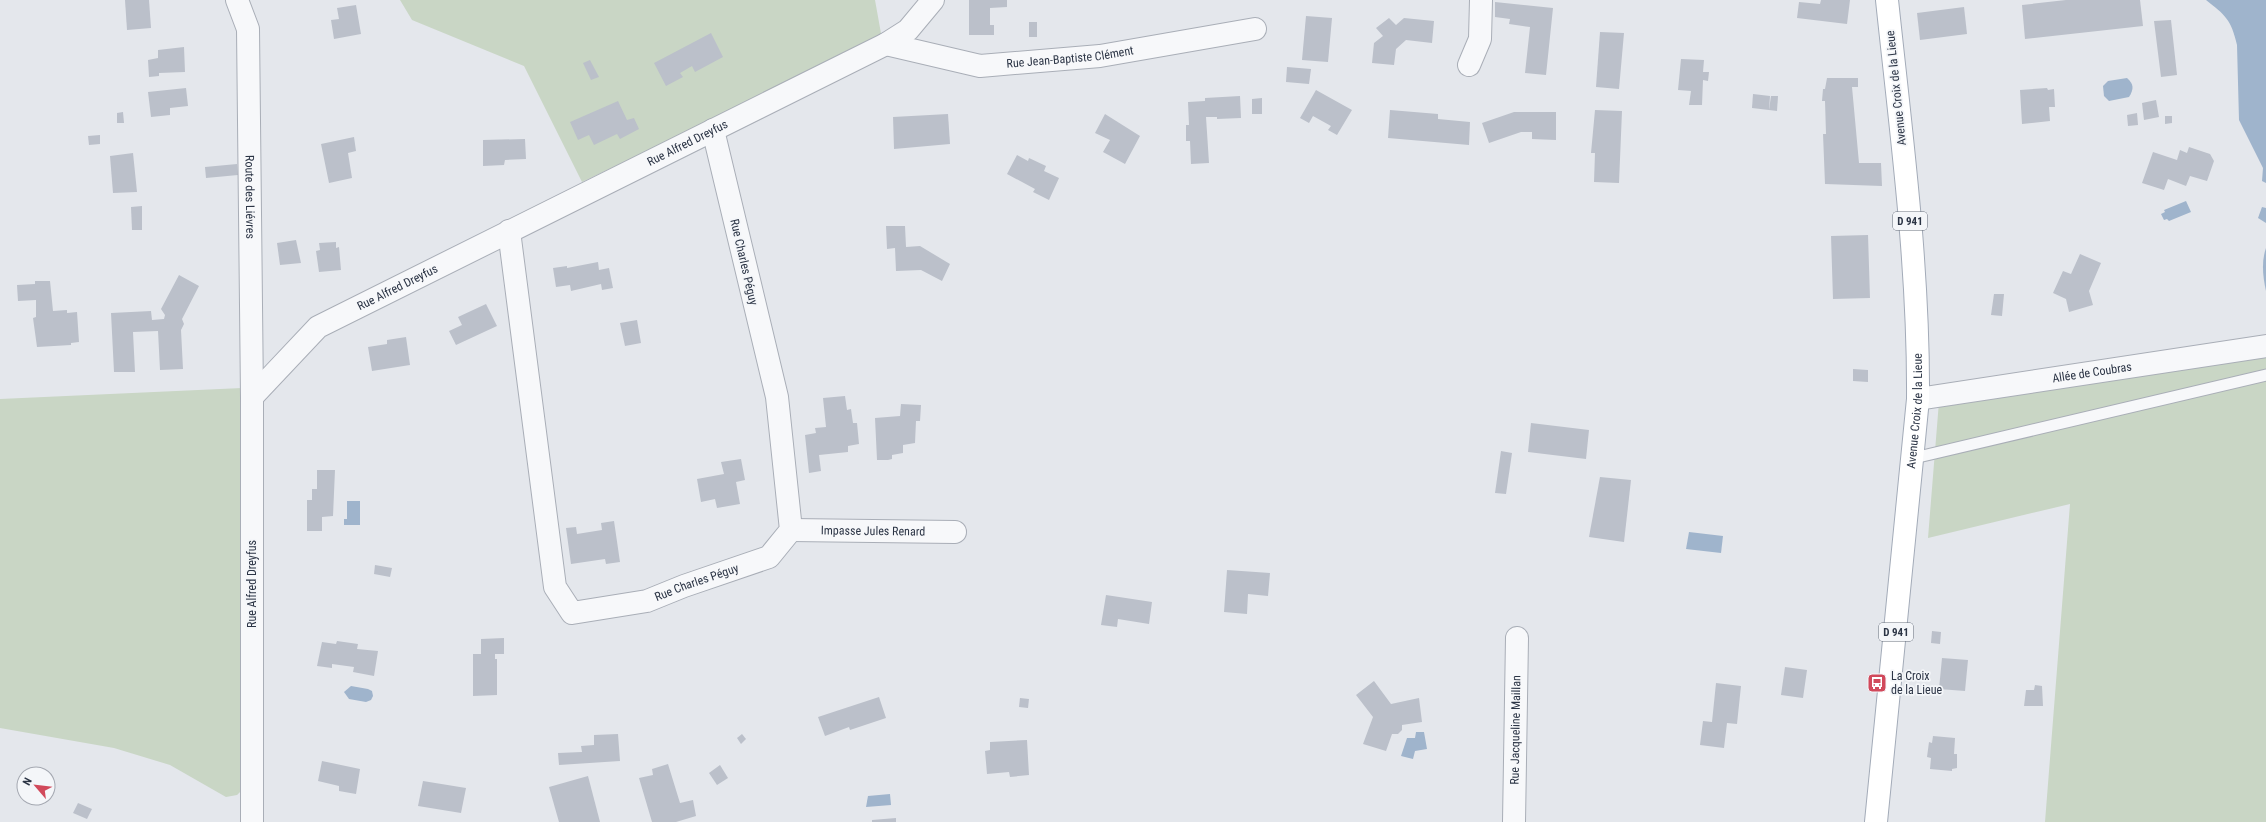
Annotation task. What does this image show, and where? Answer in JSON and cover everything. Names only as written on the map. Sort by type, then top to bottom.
[{"type":"main road","name":"Avenue Croix de la Lieue","points":[[1876,822],[1914,458],[1918,399],[1918,339],[1915,270],[1887,0]]},
{"type":"street","name":"Route des Liévres","points":[[238,0],[248,29],[252,397]]},
{"type":"street","name":"Rue Alfred Dreyfus","points":[[252,822],[252,397],[318,327],[886,44],[908,30],[933,0]]},
{"type":"street","points":[[1470,65],[1480,39],[1481,0]]},
{"type":"street","name":"Rue Jean-Baptiste Clément","points":[[886,44],[980,66],[1100,56],[1255,29]]},
{"type":"street","name":"Rue Charles Péguy","points":[[509,231],[555,587],[572,613],[647,602],[684,586],[769,557],[790,530],[777,397],[713,130]]},
{"type":"street","name":"Allée de Coubras","points":[[1918,399],[2266,346]]},
{"type":"street","name":"Impasse Jules Renard","points":[[790,530],[955,532]]},
{"type":"street","name":"Rue Jacqueline Maillan","points":[[1514,822],[1517,638]]},
{"type":"lane","points":[[1914,458],[2266,375]]},
{"type":"green space","points":[[400,0],[875,0],[882,39],[582,182],[524,66],[412,20]]},
{"type":"green space","points":[[2266,339],[2266,822],[2045,822],[2070,504],[1928,538],[1940,389]]},
{"type":"green space","points":[[242,388],[242,790],[237,795],[226,797],[170,765],[114,748],[0,728],[0,399]]},
{"type":"water","points":[[2206,0],[2266,0],[2266,183],[2262,181],[2263,168],[2239,120],[2237,45],[2235,36],[2230,23],[2223,14]]},
{"type":"water","points":[[2127,78],[2131,82],[2132,87],[2132,92],[2129,97],[2109,101],[2104,96],[2103,86],[2108,81]]},
{"type":"water","points":[[2186,201],[2191,212],[2169,221],[2167,219],[2164,220],[2161,214],[2165,212],[2164,210]]},
{"type":"water","points":[[2262,207],[2266,208],[2266,223],[2258,218]]},
{"type":"water","points":[[2266,248],[2266,291],[2263,259]]},
{"type":"water","points":[[347,501],[360,501],[360,525],[344,525],[344,519],[347,519]]},
{"type":"water","points":[[1689,532],[1723,536],[1721,553],[1686,549]]},
{"type":"water","points":[[351,686],[372,691],[373,696],[371,700],[366,702],[349,699],[344,692]]},
{"type":"water","points":[[1416,732],[1424,732],[1427,749],[1415,751],[1413,759],[1401,756],[1407,738],[1415,738]]},
{"type":"water","points":[[890,794],[891,805],[866,807],[868,796]]},
{"type":"building","points":[[125,0],[149,0],[151,28],[127,30]]},
{"type":"building","points":[[969,0],[1007,0],[1007,7],[990,8],[990,25],[994,25],[994,35],[969,35]]},
{"type":"building","points":[[1821,0],[1850,0],[1847,24],[1797,18],[1799,2],[1820,4]]},
{"type":"building","points":[[2066,0],[2140,0],[2143,26],[2025,39],[2022,5]]},
{"type":"building","points":[[1495,2],[1553,8],[1546,75],[1525,73],[1530,27],[1509,24],[1510,19],[1495,17]]},
{"type":"building","points":[[356,5],[361,34],[334,39],[331,20],[339,19],[337,8]]},
{"type":"building","points":[[1964,7],[1967,34],[1920,40],[1917,13]]},
{"type":"building","points":[[1306,16],[1332,18],[1328,62],[1302,60]]},
{"type":"building","points":[[1389,18],[1396,25],[1404,18],[1434,21],[1432,43],[1406,40],[1396,49],[1394,65],[1372,63],[1374,43],[1383,36],[1376,28]]},
{"type":"building","points":[[2171,20],[2177,75],[2161,77],[2154,21]]},
{"type":"building","points":[[1029,22],[1037,22],[1037,37],[1029,37]]},
{"type":"building","points":[[1600,32],[1624,33],[1619,89],[1596,87]]},
{"type":"building","points":[[711,33],[723,57],[695,72],[692,66],[680,73],[683,77],[666,86],[654,63]]},
{"type":"building","points":[[184,47],[185,72],[159,73],[159,76],[149,77],[148,60],[158,58],[158,50]]},
{"type":"building","points":[[1681,59],[1704,60],[1703,72],[1709,72],[1708,81],[1703,80],[1702,105],[1689,105],[1691,91],[1678,90]]},
{"type":"building","points":[[590,60],[599,77],[591,80],[583,63]]},
{"type":"building","points":[[1287,67],[1311,69],[1309,84],[1286,82]]},
{"type":"building","points":[[1827,78],[1858,78],[1858,87],[1852,87],[1859,163],[1881,163],[1882,186],[1825,184],[1823,134],[1826,134],[1825,101],[1822,101],[1823,89],[1825,89]]},
{"type":"building","points":[[186,88],[188,106],[170,108],[170,115],[151,117],[148,92]]},
{"type":"building","points":[[2047,88],[2048,90],[2054,89],[2055,107],[2049,107],[2050,121],[2022,124],[2020,90]]},
{"type":"building","points":[[1316,90],[1352,110],[1337,135],[1328,130],[1331,126],[1313,116],[1309,123],[1300,118]]},
{"type":"building","points":[[1753,94],[1770,96],[1769,110],[1752,108]]},
{"type":"building","points":[[1240,96],[1241,118],[1217,119],[1217,117],[1206,117],[1209,163],[1191,164],[1190,141],[1186,141],[1186,125],[1189,125],[1188,102],[1205,101],[1205,98]]},
{"type":"building","points":[[1771,96],[1778,96],[1777,111],[1769,110]]},
{"type":"building","points":[[1262,98],[1262,114],[1252,114],[1252,99]]},
{"type":"building","points":[[2156,100],[2159,117],[2144,120],[2142,103]]},
{"type":"building","points":[[618,101],[627,120],[634,118],[639,129],[620,139],[617,134],[594,145],[589,135],[578,140],[570,122]]},
{"type":"building","points":[[1390,110],[1438,114],[1438,119],[1470,122],[1469,145],[1388,138]]},
{"type":"building","points":[[1595,110],[1622,111],[1619,183],[1594,182],[1595,153],[1591,153]]},
{"type":"building","points":[[123,112],[124,123],[117,123],[117,113]]},
{"type":"building","points":[[1514,112],[1556,112],[1556,140],[1532,139],[1532,132],[1521,132],[1489,143],[1482,123]]},
{"type":"building","points":[[2137,113],[2138,125],[2128,126],[2127,115]]},
{"type":"building","points":[[948,114],[950,144],[894,149],[893,117]]},
{"type":"building","points":[[1105,114],[1140,136],[1125,164],[1103,152],[1110,140],[1095,133]]},
{"type":"building","points":[[2165,116],[2172,116],[2172,123],[2165,124]]},
{"type":"building","points":[[100,135],[100,144],[89,145],[88,136]]},
{"type":"building","points":[[354,137],[356,151],[348,153],[352,178],[329,183],[321,144]]},
{"type":"building","points":[[525,139],[526,159],[505,160],[504,165],[483,166],[483,140]]},
{"type":"building","points":[[2189,147],[2210,154],[2214,161],[2207,181],[2190,176],[2186,186],[2168,179],[2164,190],[2142,183],[2153,152],[2177,160],[2180,150],[2187,153]]},
{"type":"building","points":[[133,153],[137,192],[113,193],[110,156]]},
{"type":"building","points":[[1017,155],[1028,161],[1029,158],[1046,166],[1044,171],[1059,178],[1049,200],[1033,192],[1035,189],[1007,174]]},
{"type":"building","points":[[237,164],[238,175],[206,178],[205,167]]},
{"type":"building","points":[[142,206],[142,230],[132,230],[131,207]]},
{"type":"building","points":[[886,226],[905,226],[906,247],[920,246],[950,264],[942,281],[921,270],[896,271],[895,248],[887,249]]},
{"type":"building","points":[[1868,235],[1870,298],[1833,299],[1831,236]]},
{"type":"building","points":[[296,240],[301,263],[280,265],[277,243]]},
{"type":"building","points":[[336,242],[336,248],[339,247],[341,270],[319,272],[316,251],[320,250],[319,243]]},
{"type":"building","points":[[2080,254],[2101,263],[2089,291],[2093,305],[2069,312],[2066,299],[2053,293],[2063,271],[2071,274]]},
{"type":"building","points":[[598,262],[599,270],[609,268],[613,288],[602,290],[601,284],[571,291],[570,285],[556,287],[553,268],[567,266],[567,268]]},
{"type":"building","points":[[179,275],[199,286],[182,319],[184,324],[181,330],[183,369],[160,370],[158,331],[133,332],[135,372],[114,372],[111,313],[151,311],[152,320],[164,319],[165,315],[161,309]]},
{"type":"building","points":[[35,281],[50,281],[53,311],[67,310],[67,313],[77,312],[79,342],[71,343],[71,345],[37,347],[33,318],[36,317],[36,300],[18,301],[17,285],[35,284]]},
{"type":"building","points":[[1994,294],[2004,294],[2002,316],[1991,315]]},
{"type":"building","points":[[486,304],[497,326],[456,345],[449,331],[462,325],[458,317]]},
{"type":"building","points":[[637,320],[641,343],[625,346],[620,323]]},
{"type":"building","points":[[406,337],[410,365],[372,371],[368,347],[387,344],[387,340]]},
{"type":"building","points":[[1853,369],[1868,370],[1868,382],[1853,381]]},
{"type":"building","points":[[845,396],[847,410],[851,409],[853,423],[857,423],[859,444],[848,446],[848,452],[819,455],[821,471],[809,473],[805,435],[816,433],[815,428],[826,427],[823,398]]},
{"type":"building","points":[[901,404],[921,405],[920,421],[916,421],[915,443],[903,445],[903,453],[892,455],[892,459],[877,460],[875,418],[900,416]]},
{"type":"building","points":[[1531,423],[1589,430],[1586,459],[1528,452]]},
{"type":"building","points":[[1501,451],[1512,453],[1506,494],[1495,493]]},
{"type":"building","points":[[741,459],[745,480],[736,482],[740,504],[717,508],[715,499],[701,502],[697,479],[724,474],[721,462]]},
{"type":"building","points":[[317,470],[335,470],[333,516],[322,517],[322,531],[307,531],[307,500],[312,500],[312,489],[317,489]]},
{"type":"building","points":[[1600,477],[1631,480],[1624,542],[1589,537]]},
{"type":"building","points":[[614,521],[620,562],[606,564],[605,559],[571,564],[566,528],[576,527],[577,534],[602,530],[601,523]]},
{"type":"building","points":[[375,565],[392,568],[390,577],[374,574]]},
{"type":"building","points":[[1227,570],[1270,573],[1268,596],[1248,594],[1247,614],[1224,612]]},
{"type":"building","points":[[1106,595],[1152,602],[1149,624],[1118,619],[1117,627],[1101,625]]},
{"type":"building","points":[[1932,631],[1941,632],[1940,644],[1931,643]]},
{"type":"building","points":[[504,638],[504,654],[495,654],[495,659],[497,659],[497,695],[473,696],[473,654],[481,654],[481,639]]},
{"type":"building","points":[[337,641],[358,644],[357,649],[378,651],[374,676],[353,672],[354,667],[332,664],[332,668],[317,666],[322,642],[336,644]]},
{"type":"building","points":[[1942,658],[1968,660],[1965,691],[1939,689]]},
{"type":"building","points":[[1785,667],[1807,670],[1803,698],[1781,695]]},
{"type":"building","points":[[1374,681],[1391,704],[1419,698],[1422,722],[1402,725],[1402,730],[1398,734],[1392,734],[1386,751],[1363,744],[1373,717],[1356,695]]},
{"type":"building","points":[[1716,683],[1741,686],[1737,724],[1727,723],[1724,748],[1700,745],[1703,721],[1712,722]]},
{"type":"building","points":[[2035,685],[2042,686],[2043,706],[2024,706],[2026,690],[2034,690]]},
{"type":"building","points":[[879,697],[886,718],[850,730],[849,727],[825,736],[818,717]]},
{"type":"building","points":[[1020,698],[1029,699],[1028,708],[1019,707]]},
{"type":"building","points":[[618,734],[620,761],[559,765],[558,753],[582,752],[581,746],[594,745],[594,735]]},
{"type":"building","points":[[742,734],[746,739],[741,744],[737,738]]},
{"type":"building","points":[[1933,736],[1955,738],[1954,754],[1957,754],[1957,768],[1952,769],[1952,771],[1930,769],[1931,758],[1927,757],[1929,742],[1932,743]]},
{"type":"building","points":[[1027,740],[1029,775],[1010,777],[1009,772],[987,774],[985,751],[990,750],[990,742]]},
{"type":"building","points":[[322,761],[360,769],[356,794],[339,791],[339,786],[318,781]]},
{"type":"building","points":[[668,764],[680,803],[693,800],[696,816],[676,822],[652,822],[639,778],[653,775],[652,769]]},
{"type":"building","points":[[720,765],[728,778],[717,785],[709,773]]},
{"type":"building","points":[[588,776],[600,822],[559,822],[549,787]]},
{"type":"building","points":[[423,781],[466,788],[461,813],[418,806]]},
{"type":"building","points":[[78,803],[92,809],[87,819],[73,813]]},
{"type":"building","points":[[896,818],[896,822],[872,822],[872,820]]},
{"type":"place","name":"La Croix de la Lieue","points":[[1877,683]]}]
